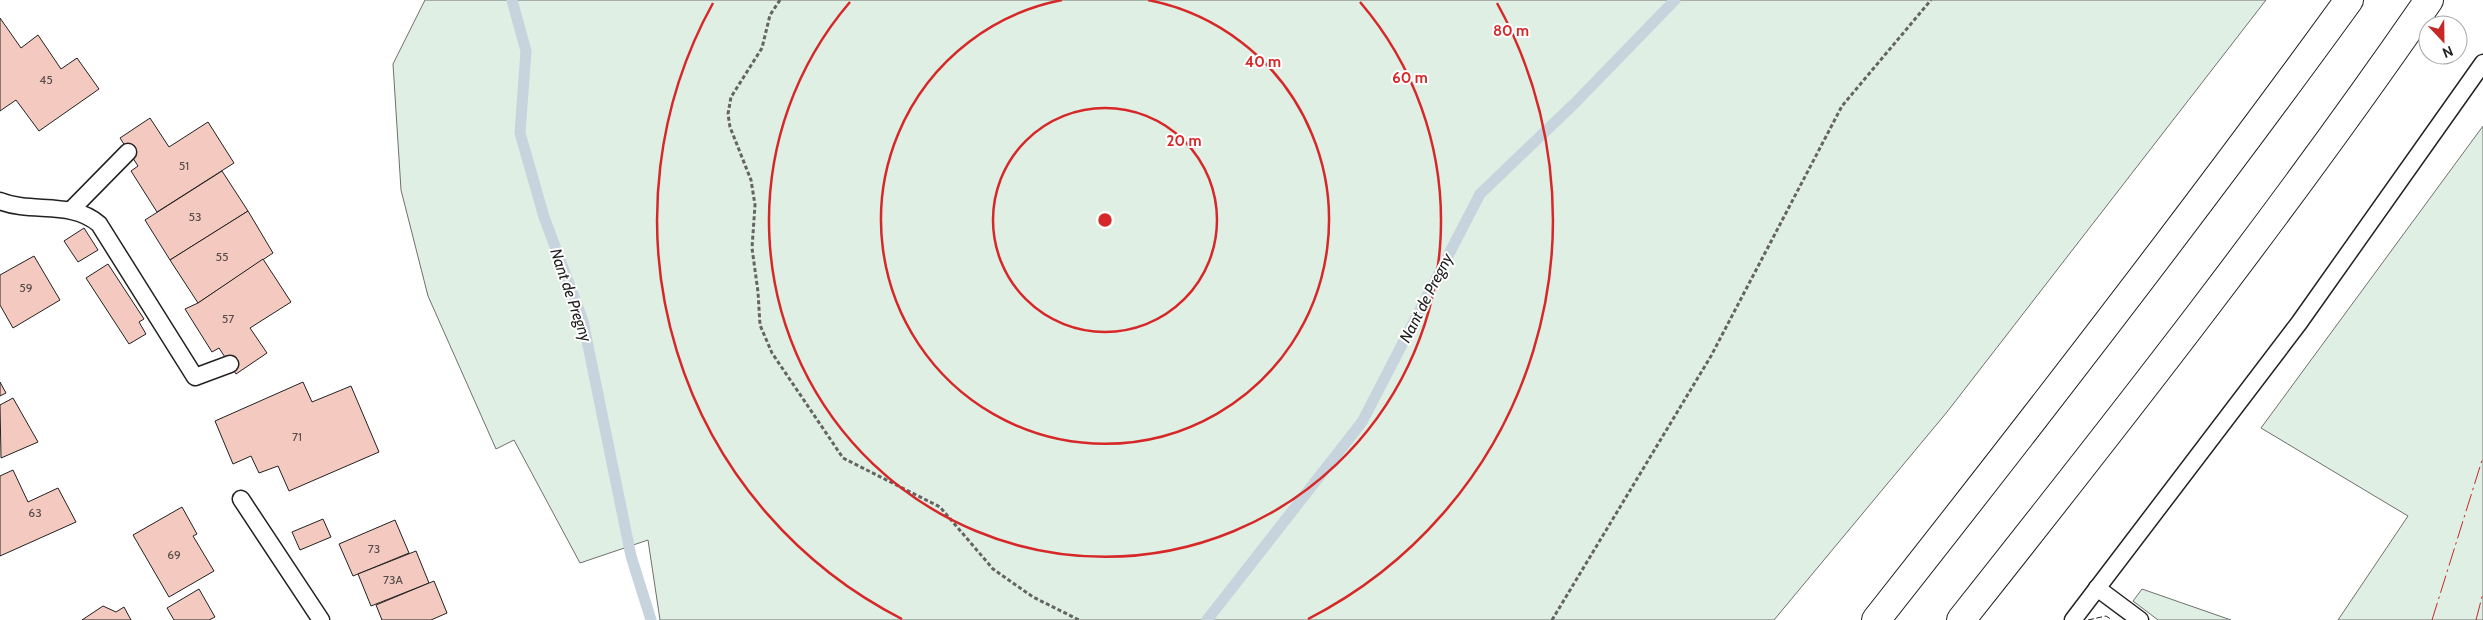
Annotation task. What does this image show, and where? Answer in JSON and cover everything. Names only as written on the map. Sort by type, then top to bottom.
[{"type":"highway","points":[[1876,620],[2113,318],[2240,150],[2348,0]]},
{"type":"highway","points":[[1961,620],[2160,366],[2298,182],[2429,0]]},
{"type":"lane","points":[[2073,620],[2299,323],[2483,62]]},
{"type":"lane","points":[[72,209],[128,152]]},
{"type":"lane","points":[[0,201],[29,209],[72,209],[90,216],[98,224],[195,377],[230,364]]},
{"type":"lane","points":[[240,500],[321,620]]},
{"type":"lane","points":[[2097,588],[2140,620]]},
{"type":"path","points":[[780,0],[770,15],[762,48],[731,97],[728,114],[730,127],[751,180],[755,205],[752,248],[760,325],[772,353],[843,458],[940,507],[993,568],[1034,597],[1079,620]]},
{"type":"path","points":[[1552,620],[1712,356],[1842,106],[1931,0]]},
{"type":"green space","points":[[425,0],[2266,0],[1947,412],[1774,620],[660,620],[648,540],[580,563],[514,440],[496,449],[428,296],[401,190],[393,64]]},
{"type":"green space","points":[[2483,126],[2483,620],[2338,620],[2408,516],[2261,428]]},
{"type":"green space","points":[[2142,589],[2231,620],[2158,620],[2133,601]]},
{"type":"building","points":[[0,18],[21,48],[38,35],[61,69],[77,58],[99,89],[39,131],[16,100],[0,111]]},
{"type":"building","points":[[150,118],[169,147],[208,122],[234,163],[157,212],[131,171],[138,166],[120,138]]},
{"type":"building","points":[[222,171],[248,211],[170,260],[145,220]]},
{"type":"building","points":[[248,211],[273,253],[198,303],[170,260]]},
{"type":"building","points":[[84,228],[98,250],[78,262],[64,241]]},
{"type":"building","points":[[34,256],[60,300],[13,328],[0,305],[0,275]]},
{"type":"building","points":[[263,259],[291,302],[250,328],[267,353],[236,374],[219,348],[212,352],[185,309],[198,303]]},
{"type":"building","points":[[108,264],[144,319],[139,322],[146,334],[129,344],[86,278]]},
{"type":"building","points":[[0,382],[6,393],[0,396]]},
{"type":"building","points":[[303,382],[312,402],[351,386],[379,452],[289,491],[278,466],[259,473],[251,456],[233,464],[215,421]]},
{"type":"building","points":[[13,398],[38,442],[1,458],[0,405]]},
{"type":"building","points":[[13,470],[28,502],[58,488],[76,522],[0,556],[0,476]]},
{"type":"building","points":[[182,507],[197,534],[193,536],[214,571],[169,597],[133,535]]},
{"type":"building","points":[[323,519],[331,537],[300,550],[292,532]]},
{"type":"building","points":[[395,520],[409,553],[353,576],[339,544]]},
{"type":"building","points":[[416,551],[429,583],[371,606],[358,574]]},
{"type":"building","points":[[434,581],[447,613],[431,620],[382,620],[376,605]]},
{"type":"building","points":[[199,589],[215,617],[209,620],[174,620],[167,608]]},
{"type":"building","points":[[103,606],[116,612],[124,607],[131,620],[82,620]]},
{"type":"waterway","name":"Nant de Pregny","points":[[512,0],[526,51],[520,133],[544,217],[583,321],[631,556],[651,620]]},
{"type":"waterway","name":"Nant de Pregny","points":[[1207,620],[1362,422],[1480,194],[1574,104],[1675,0]]},
{"type":"fence","points":[[2088,620],[2106,616],[2112,620]]},
{"type":"power","points":[[2432,620],[2483,457]]},
{"type":"power","points":[[2476,620],[2483,593]]}]
